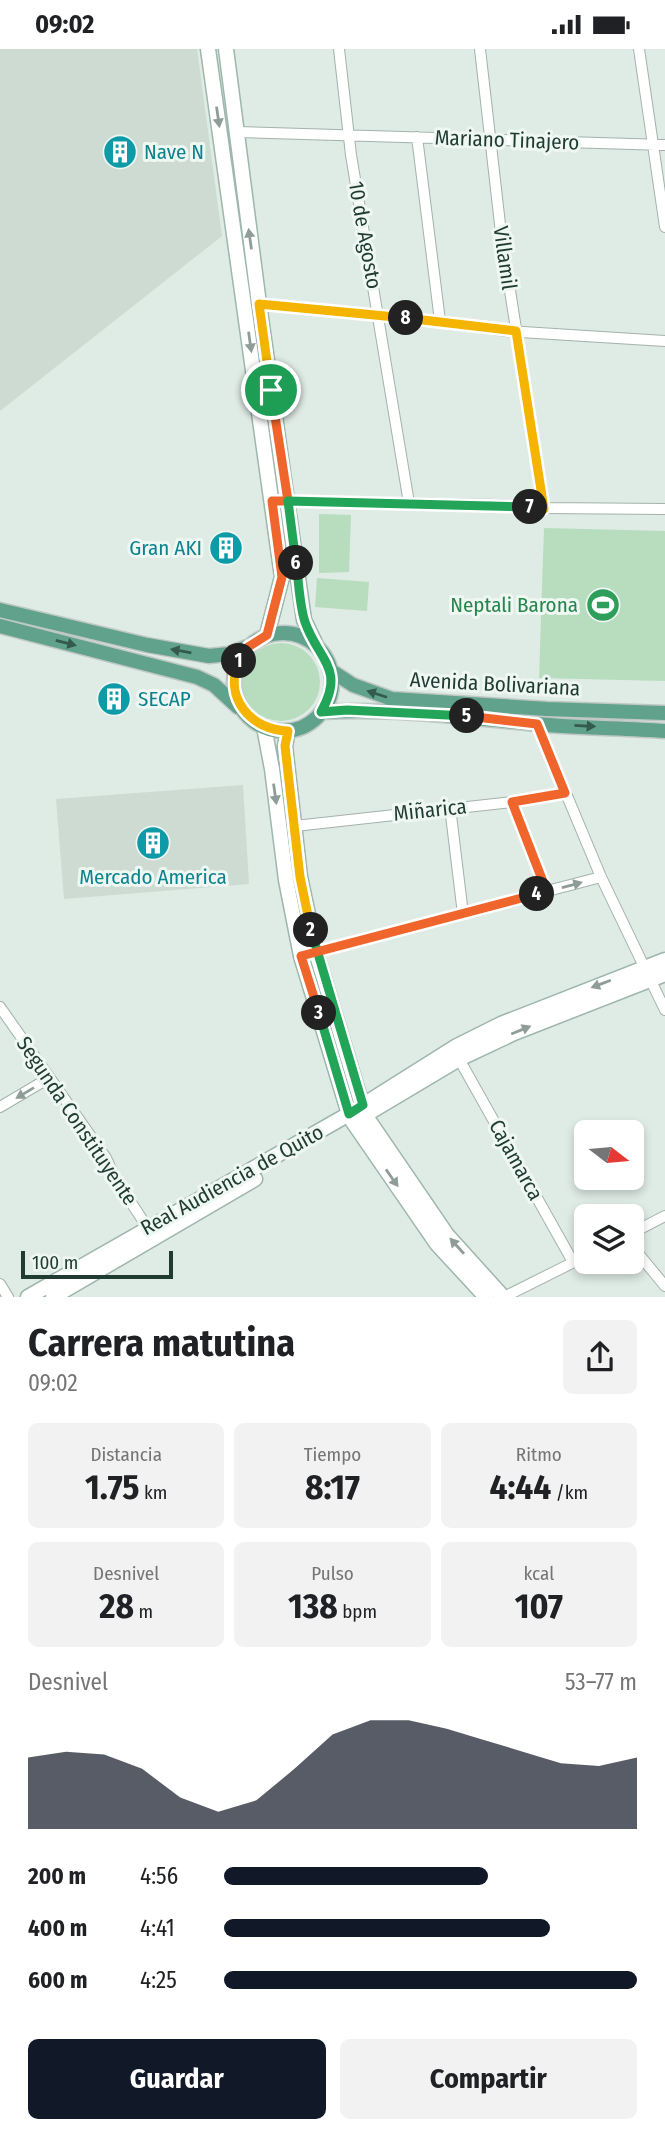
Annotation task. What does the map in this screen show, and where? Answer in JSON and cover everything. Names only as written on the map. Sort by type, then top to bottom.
[{"type":"main road","points":[[0,610],[147,645],[209,656],[229,655],[267,635],[293,633],[316,645],[325,656],[330,670],[332,684],[329,699],[321,712]]},
{"type":"main road","points":[[0,626],[197,677],[214,685],[264,727],[288,731]]},
{"type":"main road","points":[[246,714],[235,692],[234,680],[236,667],[248,647]]},
{"type":"main road","name":"Avenida Bolivariana","points":[[330,670],[353,685],[393,699],[665,713]]},
{"type":"main road","name":"Avenida Bolivariana","points":[[288,731],[306,725],[321,712],[347,710],[665,730]]},
{"type":"street","points":[[208,49],[282,577],[267,635]]},
{"type":"street","points":[[226,49],[304,621],[316,645]]},
{"type":"street","name":"10 de Agosto","points":[[339,49],[349,135],[409,503]]},
{"type":"street","name":"Villamil","points":[[480,49],[501,233],[544,509]]},
{"type":"street","points":[[639,49],[665,227]]},
{"type":"street","name":"Mariano Tinajero","points":[[236,132],[665,145]]},
{"type":"street","points":[[417,137],[440,321]]},
{"type":"street","points":[[259,304],[516,331],[665,341]]},
{"type":"street","points":[[272,501],[497,505],[544,509],[665,509]]},
{"type":"street","points":[[537,724],[601,877],[654,974],[665,1010]]},
{"type":"street","points":[[264,727],[286,880],[301,956],[334,1039],[357,1114],[437,1244],[486,1297]]},
{"type":"street","points":[[288,731],[285,746],[300,877],[334,1039]]},
{"type":"street","name":"Miñarica","points":[[295,825],[512,802],[565,793]]},
{"type":"street","points":[[512,802],[547,892]]},
{"type":"street","points":[[450,807],[463,914]]},
{"type":"street","points":[[301,956],[601,877]]},
{"type":"street","name":"Real Audiencia de Quito","points":[[28,1297],[151,1232],[459,1059],[654,974],[665,960]]},
{"type":"street","name":"Real Audiencia de Quito","points":[[357,1114],[457,1046],[501,1024],[654,974]]},
{"type":"street","name":"Segunda Constituyente","points":[[0,1007],[106,1158],[115,1178],[151,1232]]},
{"type":"street","name":"Cajamarca","points":[[459,1059],[573,1262]]},
{"type":"street","points":[[0,1107],[49,1078]]},
{"type":"street","points":[[357,1114],[447,1235],[504,1297],[573,1262]]},
{"type":"street","points":[[644,1227],[665,1216]]},
{"type":"street","name":"Real Audiencia de Quito","points":[[53,1297],[151,1232]]},
{"type":"street","points":[[644,1261],[665,1286]]},
{"type":"street","points":[[0,1284],[8,1297]]},
{"type":"shaded area","points":[[0,49],[197,49],[222,236],[0,411]]},
{"type":"shaded area","name":"Mercado America","points":[[243,785],[249,884],[64,899],[56,799]]},
{"type":"green space","points":[[319,514],[351,515],[349,572],[319,573]]},
{"type":"green space","name":"Neptali Barona","points":[[544,528],[665,531],[665,681],[539,678]]},
{"type":"green space","points":[[317,578],[369,582],[367,611],[315,607]]},
{"type":"green space","points":[[281,643],[296,646],[309,654],[317,667],[320,682],[317,697],[309,710],[296,718],[281,721],[266,718],[253,710],[245,697],[242,682],[245,667],[253,654],[266,646]]},
{"type":"place","name":"Nave N","points":[[120,152]]},
{"type":"place","name":"Gran AKI","points":[[226,548]]},
{"type":"place","name":"Neptali Barona","points":[[603,605]]},
{"type":"place","name":"SECAP","points":[[114,699]]},
{"type":"place","name":"Mercado America","points":[[153,843]]},
{"type":"route","points":[[271,390],[259,304],[516,331],[544,509],[497,505],[288,501],[304,621],[325,656],[330,670],[332,684],[329,699],[321,712],[347,710],[493,718],[537,724],[565,793],[512,802],[547,892],[316,951],[301,956],[349,1114],[363,1105],[316,951],[300,877],[285,746],[288,731],[275,730],[254,722],[239,704],[235,692],[236,667],[248,647],[267,635],[282,577],[272,501],[288,501],[271,390]]}]
